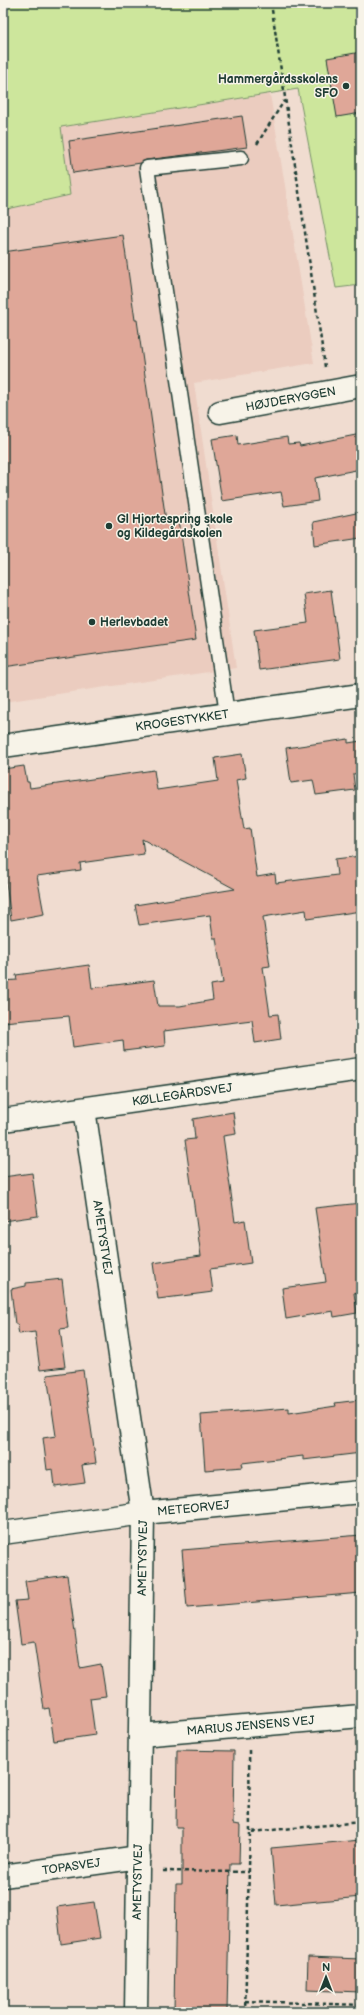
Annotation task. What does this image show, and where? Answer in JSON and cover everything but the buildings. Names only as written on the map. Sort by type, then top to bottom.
[{"type":"street","name":"HØJDERYGGEN","points":[[220,412],[361,386]]},
{"type":"street","name":"KROGESTYKKET","points":[[3,746],[361,695]]},
{"type":"street","name":"KØLLEGÅRDSVEJ","points":[[3,1120],[361,1069]]},
{"type":"street","name":"AMETYSTVEJ","points":[[84,1109],[143,1513],[136,2012]]},
{"type":"street","name":"METEORVEJ","points":[[3,1533],[143,1513],[361,1492]]},
{"type":"street","name":"MARIUS JENSENS VEJ","points":[[140,1734],[361,1716]]},
{"type":"street","name":"TOPASVEJ","points":[[3,1876],[139,1864]]},
{"type":"lane","points":[[227,714],[147,168],[241,158]]},
{"type":"path","points":[[271,3],[329,391]]},
{"type":"path","points":[[241,158],[248,157],[285,100]]},
{"type":"path","points":[[245,2012],[250,1832],[248,1726]]},
{"type":"path","points":[[250,1832],[361,1822]]},
{"type":"path","points":[[139,1864],[249,1872]]},
{"type":"path","points":[[245,2001],[361,2004]]},
{"type":"shaded area","name":"Gl Hjortespring skole og Kildegårdskolen","points":[[270,94],[314,363],[194,383],[236,668],[3,702],[3,210],[70,195],[60,127]]},
{"type":"green space","points":[[3,3],[361,3],[361,285],[336,288],[298,89],[61,127],[70,195],[3,210]]},
{"type":"place","name":"Hammergårdsskolens SFO","points":[[346,86]]},
{"type":"place","name":"Gl Hjortespring skole og Kildegårdskolen","points":[[109,526]]},
{"type":"place","name":"Herlevbadet","points":[[92,622]]}]
